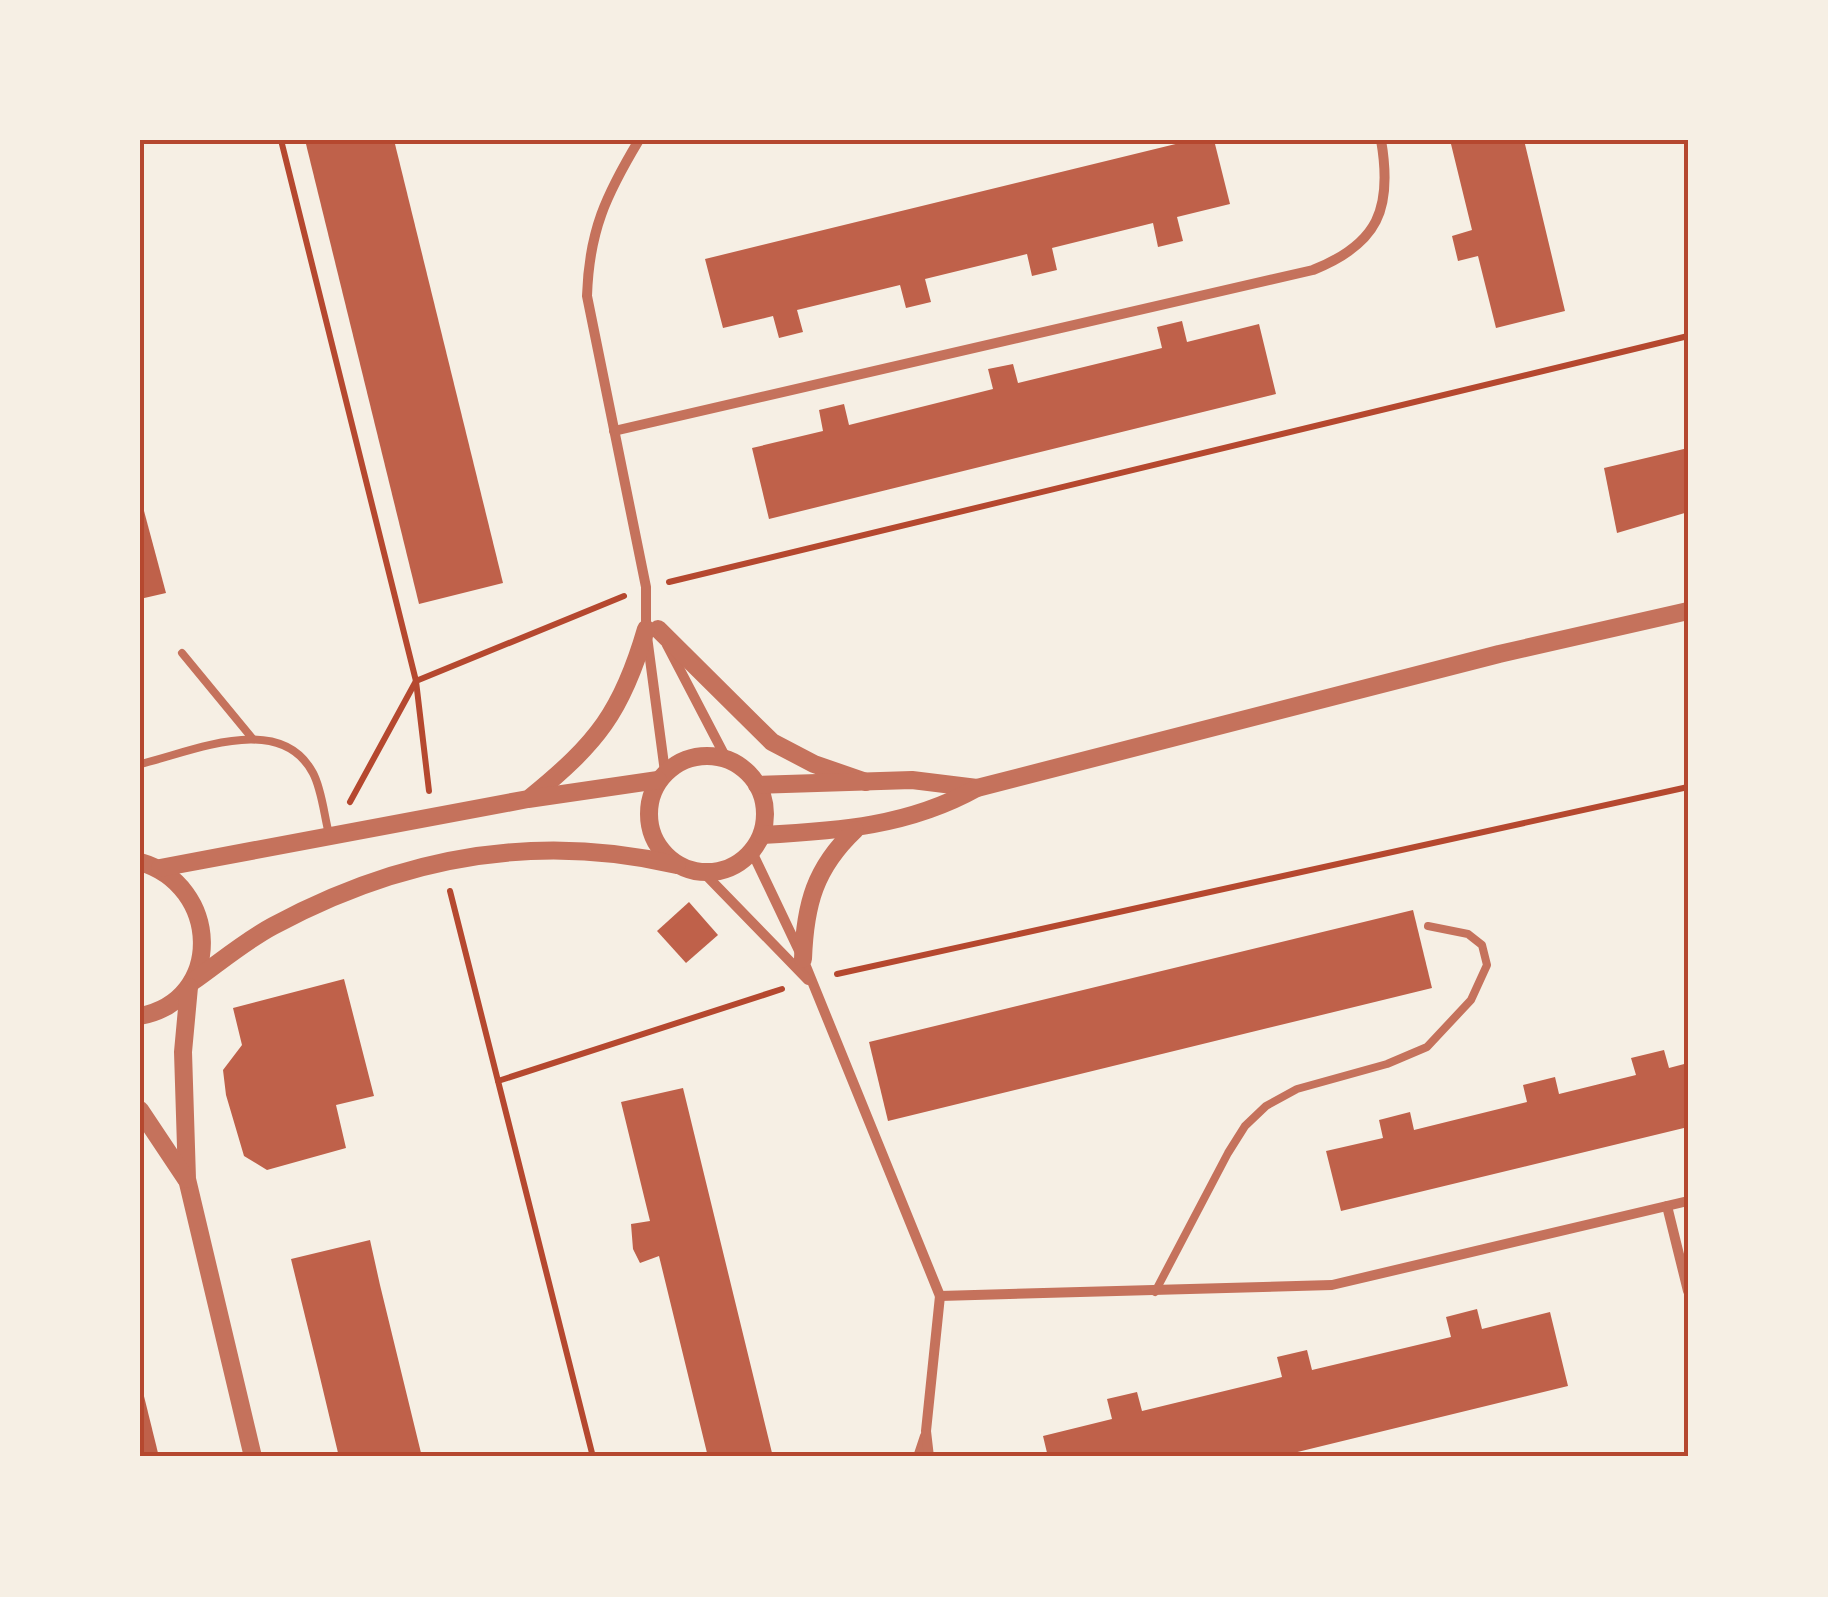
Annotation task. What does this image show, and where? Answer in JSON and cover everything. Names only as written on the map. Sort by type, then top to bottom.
[{"type":"street","points":[[639,140],[601,212],[589,248],[587,296],[652,629],[662,776],[648,810],[654,842],[677,865]]},
{"type":"street","points":[[614,431],[1313,270],[1345,257],[1375,226],[1386,168],[1381,140]]},
{"type":"street","points":[[762,835],[855,830],[944,807],[977,788],[1499,654],[1688,611]]},
{"type":"street","points":[[652,629],[727,760]]},
{"type":"street","points":[[652,629],[772,742],[814,764],[866,782]]},
{"type":"street","points":[[528,800],[584,753],[620,703],[652,629]]},
{"type":"street","points":[[140,1016],[157,1013],[190,984],[270,927],[344,892],[442,862],[582,848],[704,872],[730,868],[752,852],[762,835],[765,808],[758,785],[744,769],[727,760],[694,757],[662,776],[160,868]]},
{"type":"street","points":[[758,785],[940,781],[977,788]]},
{"type":"street","points":[[802,959],[810,892],[820,868],[855,830]]},
{"type":"street","points":[[752,852],[802,959],[940,1296],[926,1431],[928,1457]]},
{"type":"street","points":[[140,862],[160,868],[186,889],[201,918],[203,951],[190,984],[183,1052],[187,1180],[253,1457]]},
{"type":"street","points":[[704,872],[809,980]]},
{"type":"street","points":[[140,1110],[187,1180]]},
{"type":"street","points":[[940,1296],[1332,1285],[1688,1201]]},
{"type":"street","points":[[1668,1206],[1688,1291]]},
{"type":"street","points":[[918,1457],[926,1431]]},
{"type":"lane","points":[[182,653],[252,738]]},
{"type":"lane","points":[[140,764],[252,738],[276,740],[299,752],[315,776],[330,838]]},
{"type":"lane","points":[[1156,1292],[1228,1153],[1245,1126],[1266,1106],[1297,1088],[1386,1064],[1427,1047],[1471,1000],[1487,965],[1482,945],[1468,934],[1428,926]]},
{"type":"path","points":[[281,140],[416,681],[432,819]]},
{"type":"path","points":[[330,838],[416,681],[646,587],[1688,336]]},
{"type":"path","points":[[498,1081],[809,980],[1688,788]]},
{"type":"path","points":[[442,862],[593,1457]]},
{"type":"building","points":[[305,140],[394,140],[503,583],[419,604]]},
{"type":"building","points":[[1192,140],[1214,140],[1230,204],[1177,217],[1183,241],[1158,247],[1153,223],[1052,248],[1057,270],[1032,276],[1027,254],[925,279],[931,302],[906,308],[900,285],[797,310],[803,332],[779,338],[773,316],[723,328],[705,259]]},
{"type":"building","points":[[1450,140],[1524,140],[1565,311],[1496,328],[1478,256],[1458,261],[1452,236],[1472,230]]},
{"type":"building","points":[[1182,321],[1187,342],[1259,324],[1276,394],[769,519],[752,448],[823,431],[819,410],[844,404],[849,425],[993,389],[988,369],[1013,364],[1018,383],[1162,348],[1157,327]]},
{"type":"building","points":[[1688,448],[1688,512],[1617,533],[1604,468]]},
{"type":"building","points":[[140,496],[166,593],[140,599]]},
{"type":"building","points":[[689,902],[718,935],[686,963],[657,931]]},
{"type":"building","points":[[1413,910],[1432,988],[888,1121],[869,1042]]},
{"type":"building","points":[[344,979],[374,1096],[336,1105],[346,1148],[267,1170],[244,1156],[226,1095],[223,1070],[242,1045],[233,1008]]},
{"type":"building","points":[[1664,1050],[1669,1068],[1688,1063],[1688,1127],[1341,1211],[1326,1151],[1383,1138],[1379,1120],[1410,1112],[1414,1130],[1527,1102],[1523,1085],[1555,1077],[1559,1094],[1636,1075],[1631,1058]]},
{"type":"building","points":[[683,1088],[773,1457],[708,1457],[659,1256],[640,1263],[633,1249],[631,1224],[650,1221],[621,1102]]},
{"type":"building","points":[[370,1240],[422,1457],[339,1457],[291,1259]]},
{"type":"building","points":[[1477,1309],[1482,1329],[1550,1312],[1568,1386],[1277,1457],[1048,1457],[1043,1436],[1112,1419],[1107,1399],[1137,1392],[1142,1411],[1282,1377],[1277,1357],[1307,1350],[1312,1370],[1451,1337],[1446,1317]]},
{"type":"building","points":[[141,1384],[159,1457],[140,1457]]}]
